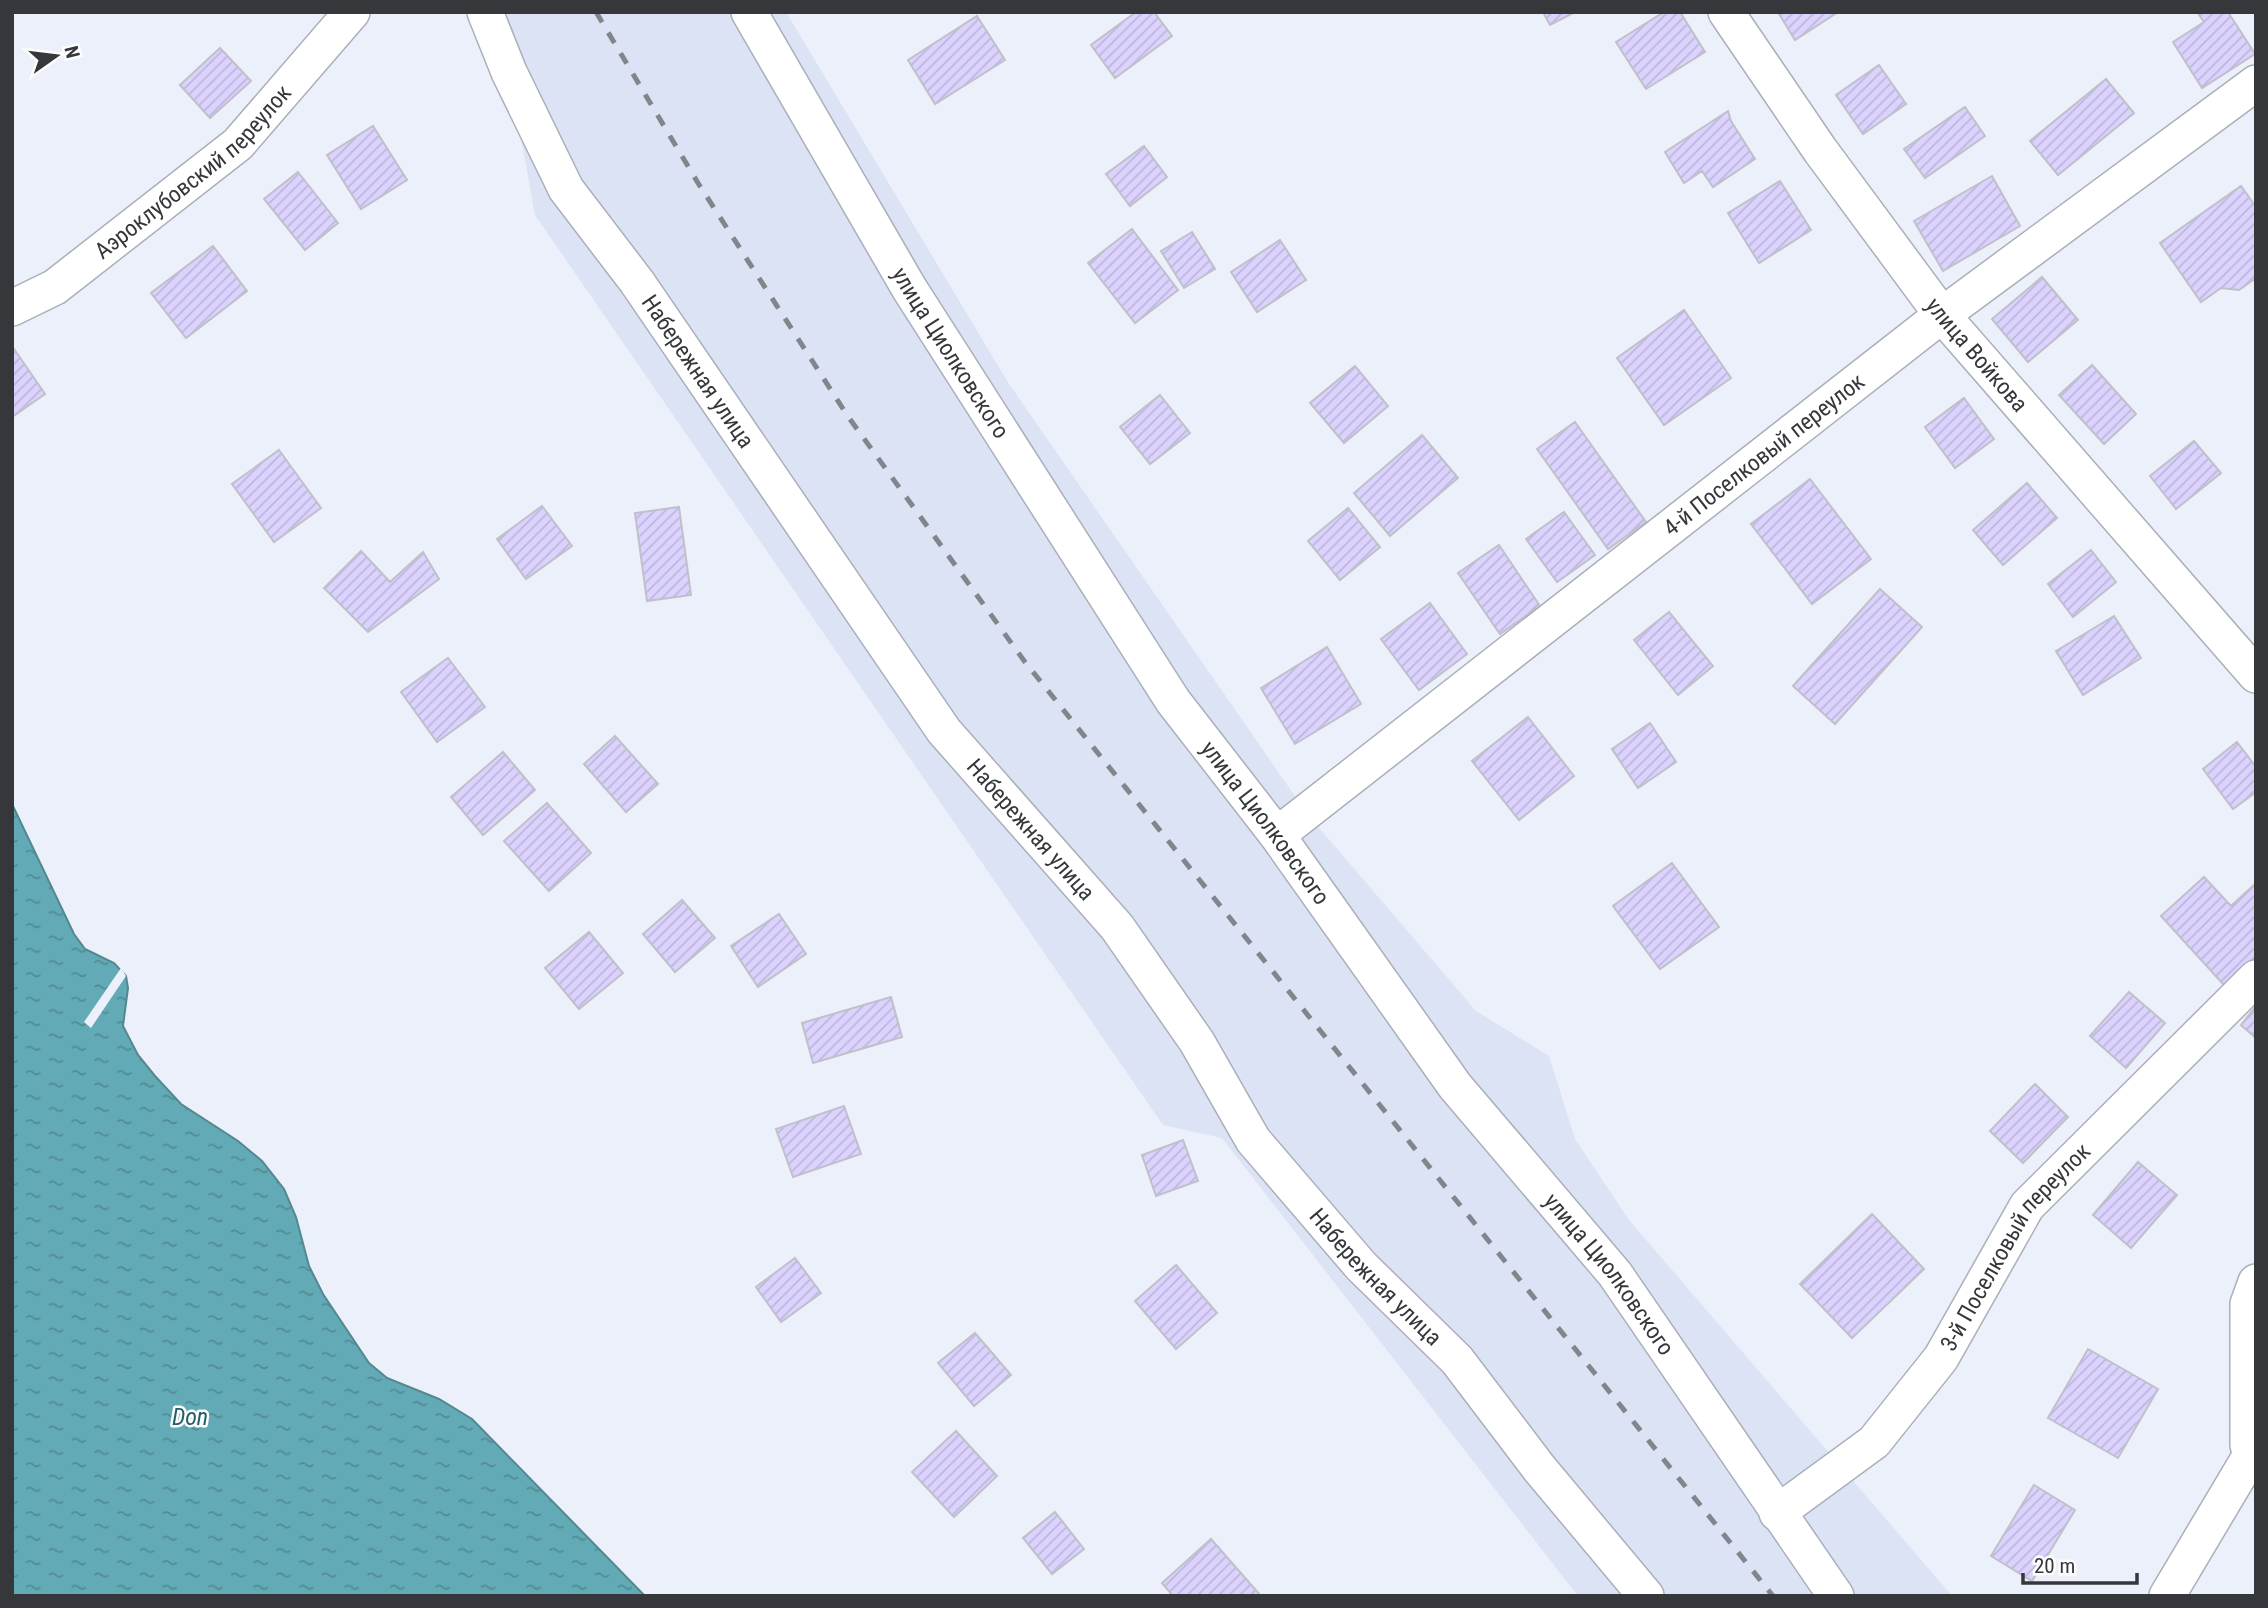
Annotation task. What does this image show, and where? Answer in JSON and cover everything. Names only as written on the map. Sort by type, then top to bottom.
[{"type":"street","name":"Аэроклубовский переулок","points":[[12,308],[55,287],[238,144],[352,12]]},
{"type":"street","name":"Набережная улица","points":[[485,12],[509,72],[566,189],[637,282],[944,731],[1117,927],[1197,1042],[1253,1140],[1361,1266],[1457,1360],[1539,1468],[1646,1596]]},
{"type":"street","name":"улица Циолковского","points":[[749,12],[909,288],[1173,701],[1277,835],[1455,1086],[1615,1273],[1836,1596]]},
{"type":"street","name":"улица Войкова","points":[[1726,12],[1820,150],[1942,315],[2256,675]]},
{"type":"street","name":"4-й Поселковый переулок","points":[[1277,835],[1942,315],[2256,83]]},
{"type":"street","name":"3-й Поселковый переулок","points":[[1777,1513],[1874,1442],[1941,1358],[2027,1206],[2256,978]]},
{"type":"street","points":[[2248,1460],[2248,1304],[2256,1282]]},
{"type":"street","points":[[2167,1596],[2248,1460],[2256,1422]]},
{"type":"shaded area","points":[[498,12],[786,12],[1007,381],[1308,815],[1476,1011],[1549,1056],[1575,1139],[1629,1220],[1952,1596],[1578,1596],[1222,1138],[1163,1125],[535,215]]},
{"type":"water","name":"Don","points":[[12,804],[74,934],[85,949],[114,963],[126,976],[128,988],[123,1026],[138,1055],[181,1104],[238,1141],[262,1161],[284,1189],[296,1217],[309,1266],[323,1294],[369,1363],[387,1378],[439,1399],[472,1419],[645,1596],[12,1596]]},
{"type":"pier","points":[[121,968],[126,976],[91,1028],[84,1022]]},
{"type":"building","points":[[1136,12],[1154,12],[1172,36],[1115,78],[1091,45]]},
{"type":"building","points":[[1543,12],[1575,12],[1550,25]]},
{"type":"building","points":[[1664,12],[1680,12],[1705,52],[1646,89],[1616,42]]},
{"type":"building","points":[[1778,12],[1838,12],[1795,40]]},
{"type":"building","points":[[2197,12],[2228,12],[2255,54],[2202,88],[2173,42],[2204,22]]},
{"type":"building","points":[[977,16],[1005,60],[935,104],[908,60]]},
{"type":"building","points":[[220,48],[251,81],[210,118],[180,85]]},
{"type":"building","points":[[1879,65],[1906,104],[1863,134],[1836,95]]},
{"type":"building","points":[[2106,79],[2134,113],[2058,175],[2030,141]]},
{"type":"building","points":[[1965,107],[1985,136],[1925,178],[1904,149]]},
{"type":"building","points":[[1728,111],[1731,121],[1755,159],[1713,187],[1702,171],[1684,183],[1665,152]]},
{"type":"building","points":[[373,126],[407,180],[361,209],[327,155]]},
{"type":"building","points":[[1144,146],[1167,177],[1130,206],[1106,174]]},
{"type":"building","points":[[298,172],[338,223],[305,250],[264,199]]},
{"type":"building","points":[[1992,176],[2020,226],[1943,271],[1914,221]]},
{"type":"building","points":[[1780,181],[1811,230],[1759,263],[1728,213]]},
{"type":"building","points":[[2241,186],[2256,207],[2256,278],[2239,290],[2221,288],[2201,302],[2160,243]]},
{"type":"building","points":[[1132,229],[1178,290],[1135,323],[1088,263]]},
{"type":"building","points":[[1192,232],[1215,269],[1184,288],[1161,251]]},
{"type":"building","points":[[1280,240],[1306,280],[1257,312],[1231,272]]},
{"type":"building","points":[[213,246],[247,291],[186,338],[151,293]]},
{"type":"building","points":[[2042,277],[2078,320],[2028,362],[1992,319]]},
{"type":"building","points":[[1684,310],[1731,378],[1664,425],[1617,358]]},
{"type":"building","points":[[12,346],[45,394],[12,417]]},
{"type":"building","points":[[2092,365],[2136,414],[2104,444],[2059,395]]},
{"type":"building","points":[[1355,366],[1388,406],[1344,443],[1310,403]]},
{"type":"building","points":[[1160,395],[1190,433],[1150,464],[1120,427]]},
{"type":"building","points":[[1964,398],[1994,439],[1955,468],[1925,427]]},
{"type":"building","points":[[1575,422],[1646,522],[1608,549],[1537,449]]},
{"type":"building","points":[[1422,435],[1458,478],[1390,536],[1354,493]]},
{"type":"building","points":[[2194,441],[2221,473],[2176,509],[2150,476]]},
{"type":"building","points":[[279,450],[321,508],[274,542],[232,484]]},
{"type":"building","points":[[1810,479],[1871,559],[1812,604],[1751,524]]},
{"type":"building","points":[[2027,483],[2057,518],[2003,565],[1973,530]]},
{"type":"building","points":[[542,506],[572,546],[526,579],[497,539]]},
{"type":"building","points":[[679,507],[691,595],[647,601],[635,513]]},
{"type":"building","points":[[1348,508],[1380,547],[1340,580],[1308,541]]},
{"type":"building","points":[[1564,512],[1595,555],[1557,582],[1526,539]]},
{"type":"building","points":[[1499,545],[1540,606],[1500,634],[1458,573]]},
{"type":"building","points":[[2091,550],[2116,582],[2073,617],[2048,584]]},
{"type":"building","points":[[361,551],[390,582],[423,552],[439,579],[368,632],[324,588]]},
{"type":"building","points":[[1880,589],[1922,627],[1835,724],[1793,686]]},
{"type":"building","points":[[1430,603],[1467,654],[1419,690],[1381,639]]},
{"type":"building","points":[[1669,612],[1713,666],[1678,695],[1634,640]]},
{"type":"building","points":[[2114,616],[2141,658],[2083,695],[2056,651]]},
{"type":"building","points":[[1327,647],[1361,704],[1295,744],[1261,688]]},
{"type":"building","points":[[448,658],[485,707],[437,742],[401,692]]},
{"type":"building","points":[[1528,717],[1574,776],[1519,820],[1472,761]]},
{"type":"building","points":[[1650,723],[1676,762],[1638,788],[1612,749]]},
{"type":"building","points":[[615,736],[658,784],[626,812],[584,764]]},
{"type":"building","points":[[2237,742],[2256,767],[2256,792],[2233,809],[2203,769]]},
{"type":"building","points":[[503,752],[535,790],[483,835],[451,797]]},
{"type":"building","points":[[547,803],[591,853],[549,891],[504,841]]},
{"type":"building","points":[[1672,863],[1719,927],[1660,969],[1613,906]]},
{"type":"building","points":[[2204,877],[2231,906],[2256,883],[2256,956],[2224,985],[2161,916]]},
{"type":"building","points":[[682,900],[715,938],[675,972],[643,934]]},
{"type":"building","points":[[779,914],[806,954],[758,987],[731,946]]},
{"type":"building","points":[[589,932],[623,973],[579,1009],[545,968]]},
{"type":"building","points":[[2129,992],[2165,1023],[2126,1068],[2090,1036]]},
{"type":"building","points":[[891,997],[902,1037],[813,1063],[802,1023]]},
{"type":"building","points":[[2256,1006],[2256,1038],[2241,1025]]},
{"type":"building","points":[[2035,1084],[2068,1117],[2023,1163],[1990,1131]]},
{"type":"building","points":[[844,1106],[861,1154],[793,1177],[776,1129]]},
{"type":"building","points":[[1183,1140],[1198,1181],[1156,1196],[1142,1155]]},
{"type":"building","points":[[2138,1162],[2177,1195],[2131,1248],[2093,1215]]},
{"type":"building","points":[[1872,1214],[1924,1269],[1852,1338],[1800,1284]]},
{"type":"building","points":[[795,1258],[821,1293],[781,1322],[756,1287]]},
{"type":"building","points":[[1176,1265],[1217,1313],[1176,1349],[1135,1301]]},
{"type":"building","points":[[975,1333],[1011,1375],[974,1406],[938,1363]]},
{"type":"building","points":[[2088,1349],[2158,1389],[2118,1458],[2048,1418]]},
{"type":"building","points":[[956,1431],[997,1476],[954,1517],[912,1472]]},
{"type":"building","points":[[2034,1485],[2075,1510],[2032,1581],[1991,1556]]},
{"type":"building","points":[[1055,1512],[1084,1549],[1052,1574],[1023,1538]]},
{"type":"building","points":[[1211,1539],[1261,1596],[1173,1596],[1162,1583]]},
{"type":"railway","points":[[596,12],[698,183],[847,415],[1025,662],[1773,1596]]}]
